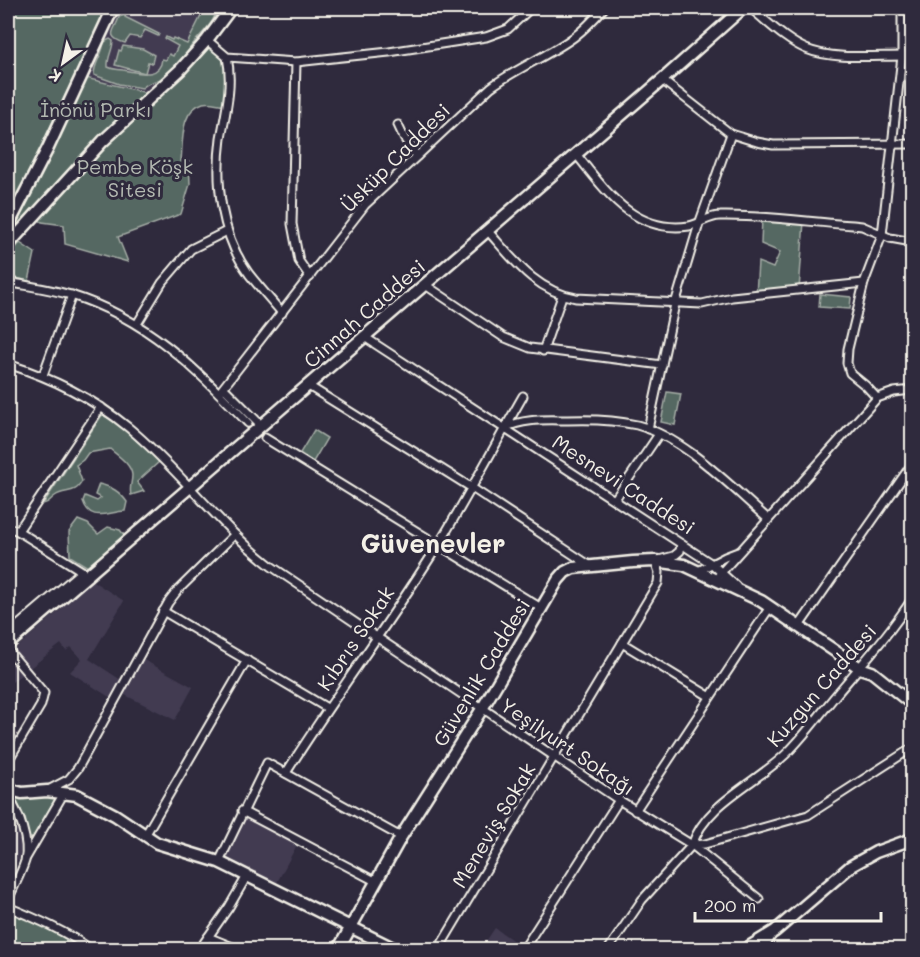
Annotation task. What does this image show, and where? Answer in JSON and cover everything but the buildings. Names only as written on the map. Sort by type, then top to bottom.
[{"type":"main road","points":[[8,226],[48,148],[113,8]]},
{"type":"main road","points":[[8,245],[107,137],[180,70],[231,8]]},
{"type":"main road","name":"Cinnah Caddesi","points":[[8,644],[743,8]]},
{"type":"main road","name":"Güvenlik Caddesi","points":[[338,950],[401,837],[565,572],[589,565],[655,561],[684,565],[719,575],[770,607]]},
{"type":"main road","points":[[8,650],[58,608],[63,597]]},
{"type":"main road","points":[[770,607],[860,668],[872,672],[912,704]]},
{"type":"main road","points":[[860,668],[868,678],[912,712]]},
{"type":"main road","points":[[8,789],[28,793],[47,790],[64,792],[86,799],[146,834],[157,843],[219,862],[398,950]]},
{"type":"main road","points":[[744,950],[775,931],[851,866],[876,852],[912,839]]},
{"type":"street","points":[[227,57],[296,62],[486,38],[508,29],[531,8]]},
{"type":"street","name":"Üsküp Caddesi","points":[[221,391],[365,206],[491,87],[574,37],[588,26],[604,8]]},
{"type":"street","points":[[750,8],[794,42],[812,51],[832,54],[912,56]]},
{"type":"street","points":[[877,398],[850,373],[847,363],[850,336],[864,284],[882,235],[902,56],[902,8]]},
{"type":"street","points":[[207,40],[227,57],[231,73],[219,160],[220,187],[227,231],[249,273],[282,313]]},
{"type":"street","points":[[296,62],[292,224],[299,261],[310,277]]},
{"type":"street","points":[[662,80],[731,134],[750,141],[773,146],[912,144]]},
{"type":"street","points":[[398,125],[417,156]]},
{"type":"street","points":[[648,429],[675,303],[699,224],[731,134]]},
{"type":"street","points":[[576,154],[609,196],[629,213],[660,224],[680,227],[699,224],[717,216],[762,218],[862,226],[882,235],[912,242]]},
{"type":"street","points":[[487,230],[528,275],[544,287],[562,296],[593,300],[702,304],[732,297],[864,284]]},
{"type":"street","points":[[137,324],[162,283],[191,249],[227,231]]},
{"type":"street","points":[[8,282],[72,295],[137,324],[180,355],[261,425]]},
{"type":"street","points":[[424,285],[503,337],[530,348],[662,365]]},
{"type":"street","points":[[43,375],[72,295]]},
{"type":"street","points":[[543,351],[562,296]]},
{"type":"street","name":"Mesnevi Caddesi","points":[[363,336],[712,564],[719,575]]},
{"type":"street","name":"Yeşilyurt Sokağı","points":[[8,364],[43,375],[101,407],[144,442],[234,535],[271,566],[635,811],[692,845],[759,899]]},
{"type":"street","points":[[307,386],[472,488],[589,565]]},
{"type":"street","points":[[719,575],[877,398],[894,392],[912,390]]},
{"type":"street","points":[[221,391],[248,423]]},
{"type":"street","name":"Kıbrıs Sokak","points":[[286,773],[327,708],[439,544],[523,396]]},
{"type":"street","points":[[18,531],[101,407]]},
{"type":"street","points":[[504,428],[524,420],[582,420],[621,422],[648,429],[698,460],[768,519]]},
{"type":"street","points":[[615,499],[659,434]]},
{"type":"street","points":[[265,438],[541,608]]},
{"type":"street","points":[[799,626],[912,464]]},
{"type":"street","points":[[8,527],[82,571],[8,634]]},
{"type":"street","points":[[47,790],[69,779],[78,768],[163,611],[178,590],[234,535]]},
{"type":"street","points":[[655,561],[677,554],[681,544]]},
{"type":"street","points":[[700,570],[738,552]]},
{"type":"street","name":"Meneviş Sokak","points":[[438,950],[658,583],[659,572],[655,561]]},
{"type":"street","name":"Kuzgun Caddesi","points":[[608,950],[642,900],[692,845],[695,835],[717,810],[791,749],[860,668],[912,599]]},
{"type":"street","points":[[635,811],[770,607]]},
{"type":"street","points":[[163,611],[327,708]]},
{"type":"street","points":[[622,643],[709,696]]},
{"type":"street","points":[[8,650],[44,693],[41,705],[8,761]]},
{"type":"street","points":[[146,834],[247,660]]},
{"type":"street","points":[[692,845],[705,844],[808,815],[912,748]]},
{"type":"street","points":[[219,862],[267,763],[401,837]]},
{"type":"street","points":[[8,900],[26,859],[64,792]]},
{"type":"street","points":[[8,797],[23,829],[26,859]]},
{"type":"street","points":[[523,950],[619,800]]},
{"type":"street","points":[[242,811],[375,881]]},
{"type":"street","points":[[199,950],[247,876]]},
{"type":"street","points":[[8,907],[52,926],[92,950]]},
{"type":"street","points":[[763,950],[775,931]]},
{"type":"street","points":[[208,937],[240,950]]},
{"type":"shaded area","points":[[113,8],[231,8],[151,94],[82,77]]},
{"type":"shaded area","points":[[88,578],[124,601],[89,659],[121,680],[111,698],[70,672],[82,659],[71,647],[66,651],[61,644],[8,685],[8,655],[60,610],[65,601]]},
{"type":"shaded area","points":[[142,659],[193,687],[175,720],[123,694]]},
{"type":"shaded area","points":[[8,806],[15,818],[21,841],[19,861],[8,859]]},
{"type":"shaded area","points":[[242,811],[299,841],[274,888],[219,862]]},
{"type":"shaded area","points":[[495,928],[524,948],[523,950],[480,950]]},
{"type":"green space","points":[[8,8],[107,8],[8,215]]},
{"type":"green space","points":[[214,8],[217,10],[210,24],[175,69],[164,78],[142,88],[119,84],[94,75],[104,42],[110,39],[113,41],[108,67],[141,73],[157,70],[162,59],[166,60],[169,54],[173,56],[178,46],[165,39],[166,37],[187,44],[203,12]]},
{"type":"green space","points":[[126,14],[125,17],[159,34],[158,36],[145,30],[140,38],[130,36],[125,43],[114,38],[113,32],[119,17]]},
{"type":"green space","name":"Pembe Köşk Sitesi","points":[[207,40],[227,57],[227,105],[203,103],[190,112],[186,119],[181,161],[189,162],[190,184],[181,214],[118,237],[128,262],[65,244],[64,225],[42,222],[35,217],[8,245],[8,226],[82,77],[151,94]]},
{"type":"green space","points":[[123,46],[143,49],[154,55],[152,63],[148,62],[145,73],[115,65],[119,50],[121,51]]},
{"type":"green space","points":[[762,218],[804,221],[799,290],[756,295],[758,262],[773,268],[780,252],[761,244]]},
{"type":"green space","points":[[20,243],[35,253],[29,281],[8,276],[8,257]]},
{"type":"green space","points":[[820,294],[851,297],[850,309],[819,307]]},
{"type":"green space","points":[[667,392],[681,394],[675,425],[661,422]]},
{"type":"green space","points":[[102,415],[113,420],[160,461],[137,482],[144,491],[131,495],[131,471],[124,461],[110,449],[88,453],[76,465],[82,481],[80,485],[43,504]]},
{"type":"green space","points":[[314,430],[327,438],[313,462],[300,453]]},
{"type":"green space","points":[[99,484],[121,495],[127,502],[125,511],[100,515],[86,508],[83,501],[85,496],[97,501],[101,498],[95,495]]},
{"type":"green space","points":[[78,520],[88,524],[98,534],[108,527],[120,530],[124,535],[91,569],[70,556],[69,532]]},
{"type":"green space","points":[[51,795],[55,799],[33,838],[29,838],[25,818],[17,799]]},
{"type":"green space","points":[[8,909],[41,924],[87,949],[8,949]]},
{"type":"district","name":"Güvenevler","points":[[433,543]]},
{"type":"park label","name":"İnönü Parkı","points":[[96,109]]}]
